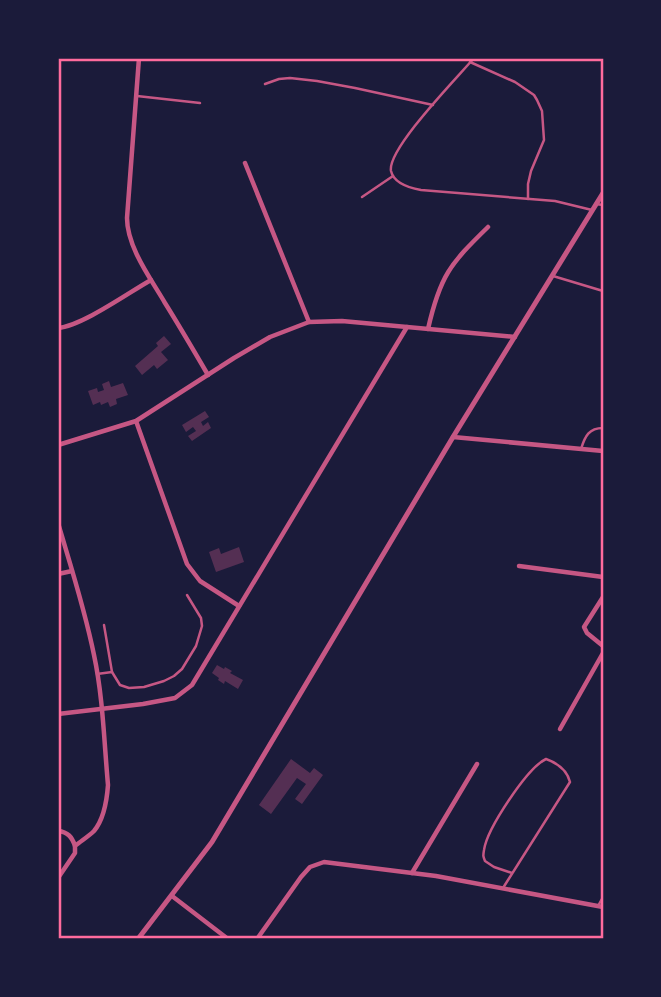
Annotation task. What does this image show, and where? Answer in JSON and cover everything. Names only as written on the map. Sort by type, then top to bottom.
[{"type":"street","points":[[139,58],[127,224],[134,247],[151,280],[208,375]]},
{"type":"street","points":[[246,163],[309,322]]},
{"type":"street","points":[[138,939],[212,842],[453,437],[603,193]]},
{"type":"street","points":[[428,329],[435,299],[451,265],[488,227]]},
{"type":"street","points":[[58,328],[80,322],[151,280]]},
{"type":"street","points":[[58,445],[136,421],[270,337],[309,322],[342,321],[515,337]]},
{"type":"street","points":[[58,713],[175,698],[192,685],[407,327]]},
{"type":"street","points":[[136,421],[187,564],[200,581],[239,606]]},
{"type":"street","points":[[453,437],[603,451]]},
{"type":"street","points":[[58,523],[86,620],[97,674],[108,785],[103,813],[95,830],[75,846]]},
{"type":"street","points":[[519,566],[603,577]]},
{"type":"street","points":[[58,574],[72,571]]},
{"type":"street","points":[[603,597],[584,628],[587,634],[603,646]]},
{"type":"street","points":[[559,729],[603,653]]},
{"type":"street","points":[[412,873],[477,765]]},
{"type":"street","points":[[58,831],[72,837],[75,846],[75,853],[58,878]]},
{"type":"street","points":[[257,939],[301,877],[310,867],[324,862],[412,873],[601,907]]},
{"type":"street","points":[[172,896],[228,939]]},
{"type":"lane","points":[[474,58],[410,131],[393,157],[393,176],[408,188],[421,190],[555,201],[594,207],[603,205]]},
{"type":"lane","points":[[587,58],[603,60]]},
{"type":"lane","points":[[470,62],[514,82],[534,95],[542,111],[544,140],[531,170],[528,199]]},
{"type":"lane","points":[[265,84],[290,78],[317,81],[433,105]]},
{"type":"lane","points":[[136,96],[200,103]]},
{"type":"lane","points":[[362,197],[393,176]]},
{"type":"lane","points":[[552,275],[603,291]]},
{"type":"lane","points":[[581,449],[590,430],[603,428]]},
{"type":"lane","points":[[104,625],[112,672],[120,685],[129,688],[144,687],[164,681],[182,669],[197,646],[202,626],[201,618],[187,595]]},
{"type":"lane","points":[[97,674],[112,672]]},
{"type":"lane","points":[[503,888],[570,782],[564,770],[546,759],[533,767],[520,782],[487,837],[483,852],[485,861],[512,873]]},
{"type":"lane","points":[[601,907],[603,897]]},
{"type":"building","points":[[164,336],[171,344],[161,352],[168,360],[157,369],[154,365],[142,375],[135,366],[158,346],[156,343]]},
{"type":"building","points":[[109,381],[111,387],[123,383],[128,395],[116,399],[117,404],[110,407],[108,402],[93,405],[88,391],[97,388],[98,392],[104,390],[102,384]]},
{"type":"building","points":[[205,411],[209,417],[201,422],[203,426],[208,422],[211,428],[192,441],[188,436],[196,431],[193,427],[186,432],[182,425]]},
{"type":"building","points":[[239,547],[244,562],[216,572],[209,552],[219,548],[221,554]]},
{"type":"building","points":[[217,665],[232,671],[230,673],[243,680],[238,689],[218,680],[212,673]]},
{"type":"building","points":[[291,759],[310,773],[314,768],[323,775],[302,804],[295,799],[306,784],[297,778],[271,814],[259,805]]}]
